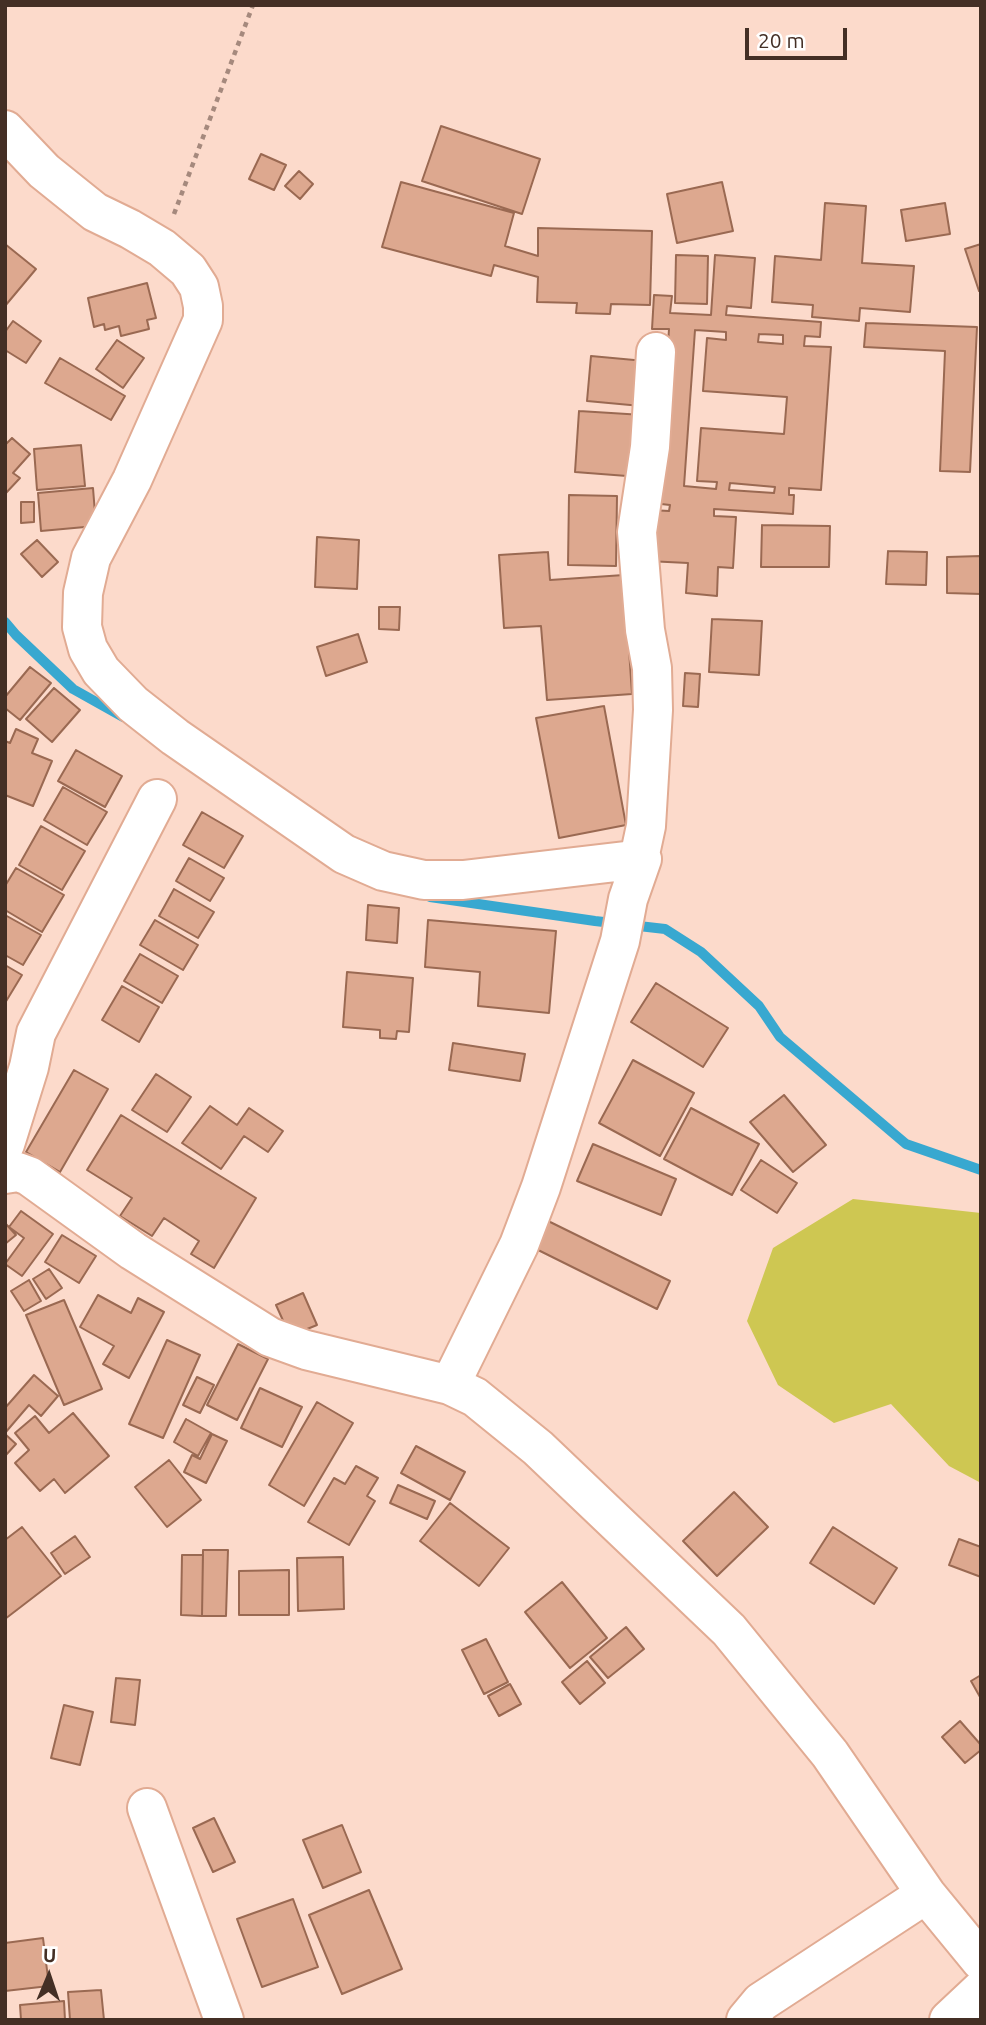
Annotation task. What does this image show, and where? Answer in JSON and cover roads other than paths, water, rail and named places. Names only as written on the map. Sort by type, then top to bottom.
[{"type":"street","points":[[5,130],[44,171],[95,212],[162,248],[188,270],[199,287],[203,320],[132,480],[91,558],[83,593],[82,626],[88,649],[102,671],[133,704],[175,737],[344,853],[383,871],[424,880],[464,880],[642,859]]},
{"type":"street","points":[[450,1384],[519,1245],[541,1187],[620,941],[628,899],[642,859],[640,854],[646,826],[653,710],[653,668],[645,630],[637,532],[650,447],[656,352]]},
{"type":"street","points":[[157,799],[36,1033],[17,1060],[6,1163],[29,1176],[133,1251],[270,1337],[306,1350],[450,1384],[475,1397],[538,1448],[729,1630],[830,1754],[926,1895],[981,1961]]},
{"type":"street","points":[[147,1808],[224,2020]]},
{"type":"street","points":[[746,2020],[761,2002],[926,1895]]},
{"type":"street","points":[[949,2020],[981,1990]]},
{"type":"waterway","points":[[5,622],[73,689],[123,717]]},
{"type":"waterway","points":[[430,897],[665,929],[701,952],[759,1006],[780,1037],[906,1144],[981,1170]]}]
